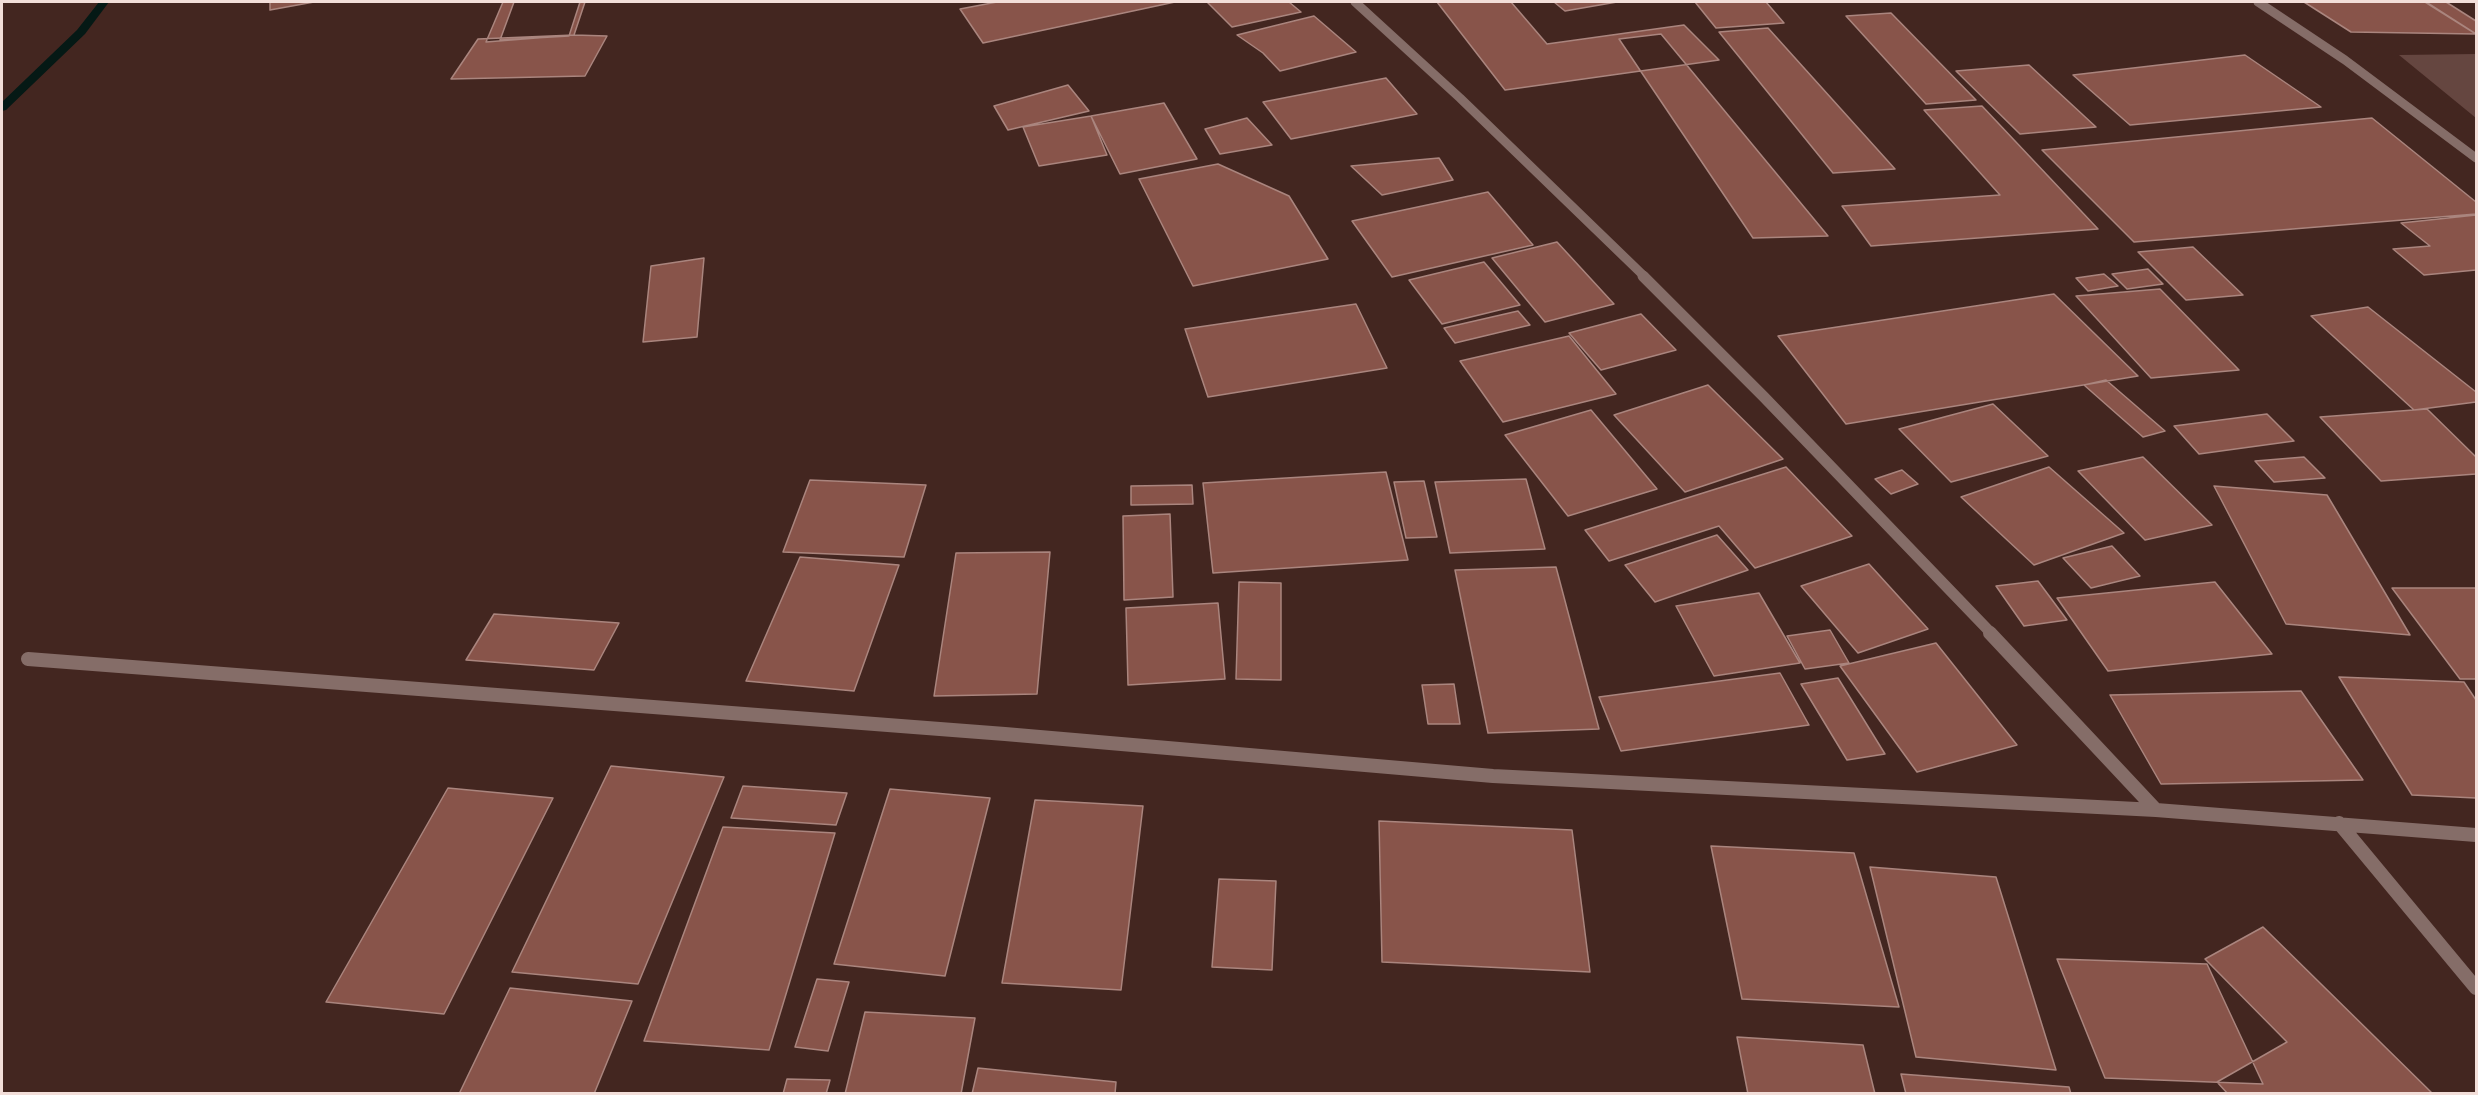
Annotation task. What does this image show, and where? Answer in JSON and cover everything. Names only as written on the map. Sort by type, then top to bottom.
[{"type":"street","points":[[1355,2],[1454,91],[1552,185],[1760,393],[2001,643],[2156,810]]},
{"type":"street","points":[[2258,2],[2345,60],[2476,158]]},
{"type":"street","points":[[28,659],[993,733],[1493,776],[2156,810],[2476,835]]},
{"type":"street","points":[[2339,823],[2476,988]]},
{"type":"shaded area","points":[[2476,54],[2476,118],[2399,55]]},
{"type":"building","points":[[270,2],[314,2],[270,10]]},
{"type":"building","points":[[503,2],[585,2],[574,35],[486,42]]},
{"type":"building","points":[[514,2],[580,2],[569,36],[500,40]]},
{"type":"building","points":[[997,2],[1175,2],[983,43],[960,9]]},
{"type":"building","points":[[1207,2],[1289,2],[1301,12],[1232,27]]},
{"type":"building","points":[[1437,2],[1511,2],[1547,44],[1684,25],[1719,60],[1505,90]]},
{"type":"building","points":[[1554,2],[1617,2],[1565,11]]},
{"type":"building","points":[[1695,2],[1766,2],[1784,23],[1716,28]]},
{"type":"building","points":[[2304,2],[2426,2],[2476,34],[2351,32]]},
{"type":"building","points":[[2425,2],[2446,2],[2476,21],[2476,34]]},
{"type":"building","points":[[1891,13],[1976,100],[1926,104],[1846,16]]},
{"type":"building","points":[[1314,16],[1356,52],[1280,71],[1263,53],[1237,35]]},
{"type":"building","points":[[1768,28],[1895,169],[1833,173],[1719,32]]},
{"type":"building","points":[[1661,34],[1828,236],[1753,238],[1619,39]]},
{"type":"building","points":[[607,36],[585,76],[451,79],[478,39]]},
{"type":"building","points":[[2245,55],[2321,107],[2130,125],[2073,75]]},
{"type":"building","points":[[2029,65],[2096,127],[2020,134],[1956,71]]},
{"type":"building","points":[[1386,78],[1417,114],[1291,139],[1263,102]]},
{"type":"building","points":[[1068,85],[1089,111],[1008,130],[994,106]]},
{"type":"building","points":[[1164,103],[1197,159],[1120,174],[1091,116]]},
{"type":"building","points":[[1982,106],[2098,229],[1871,246],[1842,206],[2000,195],[1924,110]]},
{"type":"building","points":[[1091,116],[1107,155],[1039,166],[1023,127]]},
{"type":"building","points":[[1247,118],[1272,145],[1220,154],[1205,129]]},
{"type":"building","points":[[2372,118],[2476,202],[2476,214],[2134,242],[2042,150]]},
{"type":"building","points":[[1439,158],[1453,180],[1382,195],[1351,166]]},
{"type":"building","points":[[1218,164],[1289,196],[1328,259],[1193,286],[1139,179]]},
{"type":"building","points":[[1488,192],[1533,245],[1392,277],[1352,221]]},
{"type":"building","points":[[2476,215],[2476,270],[2424,275],[2393,249],[2430,246],[2401,223]]},
{"type":"building","points":[[1557,242],[1614,304],[1545,322],[1492,258]]},
{"type":"building","points":[[2193,247],[2243,295],[2186,300],[2138,252]]},
{"type":"building","points":[[704,258],[697,337],[643,342],[651,266]]},
{"type":"building","points":[[1484,262],[1520,305],[1442,324],[1409,280]]},
{"type":"building","points":[[2148,269],[2163,284],[2127,289],[2112,274]]},
{"type":"building","points":[[2104,274],[2118,286],[2088,291],[2076,278]]},
{"type":"building","points":[[2160,289],[2239,370],[2151,378],[2076,296]]},
{"type":"building","points":[[2054,294],[2138,376],[1846,424],[1778,336]]},
{"type":"building","points":[[1356,304],[1387,368],[1208,397],[1185,329]]},
{"type":"building","points":[[2368,307],[2476,392],[2476,402],[2414,410],[2311,316]]},
{"type":"building","points":[[1518,311],[1530,325],[1455,343],[1444,328]]},
{"type":"building","points":[[1641,314],[1676,350],[1601,370],[1569,333]]},
{"type":"building","points":[[1569,336],[1616,394],[1503,422],[1460,361]]},
{"type":"building","points":[[2106,380],[2165,431],[2143,437],[2084,385]]},
{"type":"building","points":[[1708,385],[1783,459],[1685,492],[1614,415]]},
{"type":"building","points":[[1993,404],[2048,456],[1951,482],[1899,429]]},
{"type":"building","points":[[2427,409],[2476,457],[2476,474],[2381,481],[2320,417]]},
{"type":"building","points":[[1591,410],[1657,489],[1568,516],[1505,435]]},
{"type":"building","points":[[2267,414],[2294,441],[2199,454],[2174,426]]},
{"type":"building","points":[[2143,457],[2212,525],[2145,540],[2078,471]]},
{"type":"building","points":[[2304,457],[2325,478],[2274,482],[2255,461]]},
{"type":"building","points":[[1786,467],[1852,536],[1755,568],[1719,526],[1609,561],[1585,530]]},
{"type":"building","points":[[2049,467],[2124,533],[2034,565],[1961,497]]},
{"type":"building","points":[[1902,470],[1918,484],[1891,494],[1875,479]]},
{"type":"building","points":[[1386,472],[1408,560],[1213,573],[1203,483]]},
{"type":"building","points":[[1526,479],[1545,549],[1450,553],[1435,482]]},
{"type":"building","points":[[810,480],[926,485],[904,557],[783,552]]},
{"type":"building","points":[[1424,481],[1437,537],[1406,538],[1394,482]]},
{"type":"building","points":[[1192,485],[1193,504],[1131,505],[1131,486]]},
{"type":"building","points":[[2214,486],[2327,495],[2410,635],[2286,624]]},
{"type":"building","points":[[1170,514],[1173,597],[1124,600],[1123,516]]},
{"type":"building","points":[[1717,535],[1748,570],[1655,602],[1625,565]]},
{"type":"building","points":[[2112,546],[2140,576],[2091,588],[2063,558]]},
{"type":"building","points":[[1050,552],[1037,694],[934,696],[956,553]]},
{"type":"building","points":[[800,557],[899,565],[854,691],[746,681]]},
{"type":"building","points":[[1869,564],[1928,629],[1858,653],[1801,586]]},
{"type":"building","points":[[1556,567],[1599,729],[1488,733],[1455,570]]},
{"type":"building","points":[[2038,581],[2067,620],[2024,626],[1996,586]]},
{"type":"building","points":[[1239,582],[1281,583],[1281,680],[1236,679]]},
{"type":"building","points":[[2215,582],[2272,654],[2108,671],[2057,598]]},
{"type":"building","points":[[2392,588],[2476,588],[2476,679],[2460,679]]},
{"type":"building","points":[[1759,593],[1800,663],[1714,676],[1676,606]]},
{"type":"building","points":[[1218,603],[1225,679],[1128,685],[1126,608]]},
{"type":"building","points":[[494,614],[619,623],[594,670],[466,660]]},
{"type":"building","points":[[1830,630],[1849,663],[1805,669],[1787,636]]},
{"type":"building","points":[[1936,643],[2017,745],[1917,772],[1840,666]]},
{"type":"building","points":[[1780,673],[1809,725],[1621,751],[1599,697]]},
{"type":"building","points":[[2339,677],[2464,682],[2476,700],[2476,798],[2412,795]]},
{"type":"building","points":[[1838,678],[1885,754],[1847,760],[1801,684]]},
{"type":"building","points":[[1454,684],[1460,724],[1428,724],[1422,685]]},
{"type":"building","points":[[2301,691],[2363,780],[2161,784],[2110,695]]},
{"type":"building","points":[[611,766],[724,777],[638,984],[512,972]]},
{"type":"building","points":[[743,786],[847,793],[836,825],[731,818]]},
{"type":"building","points":[[448,788],[553,798],[444,1014],[326,1002]]},
{"type":"building","points":[[890,789],[990,798],[945,976],[834,964]]},
{"type":"building","points":[[1035,800],[1143,806],[1121,990],[1002,983]]},
{"type":"building","points":[[1379,821],[1572,830],[1590,972],[1382,962]]},
{"type":"building","points":[[723,827],[835,833],[769,1050],[644,1041]]},
{"type":"building","points":[[1711,846],[1854,853],[1899,1007],[1742,999]]},
{"type":"building","points":[[1870,867],[1996,877],[2056,1070],[1916,1057]]},
{"type":"building","points":[[1219,879],[1276,881],[1272,970],[1212,967]]},
{"type":"building","points":[[2263,927],[2433,1094],[2228,1094],[2217,1082],[2287,1042],[2205,959]]},
{"type":"building","points":[[2057,959],[2207,964],[2263,1084],[2105,1078]]},
{"type":"building","points":[[817,979],[849,982],[828,1051],[795,1047]]},
{"type":"building","points":[[510,988],[632,1001],[594,1094],[459,1094]]},
{"type":"building","points":[[865,1012],[975,1018],[961,1094],[845,1094]]},
{"type":"building","points":[[1737,1037],[1863,1045],[1875,1094],[1748,1094]]},
{"type":"building","points":[[978,1068],[1116,1082],[1115,1094],[972,1094]]},
{"type":"building","points":[[1901,1074],[2069,1087],[2071,1094],[1906,1094]]},
{"type":"building","points":[[787,1079],[830,1080],[826,1094],[783,1094]]},
{"type":"waterway","points":[[2,108],[81,32],[104,2]]}]
